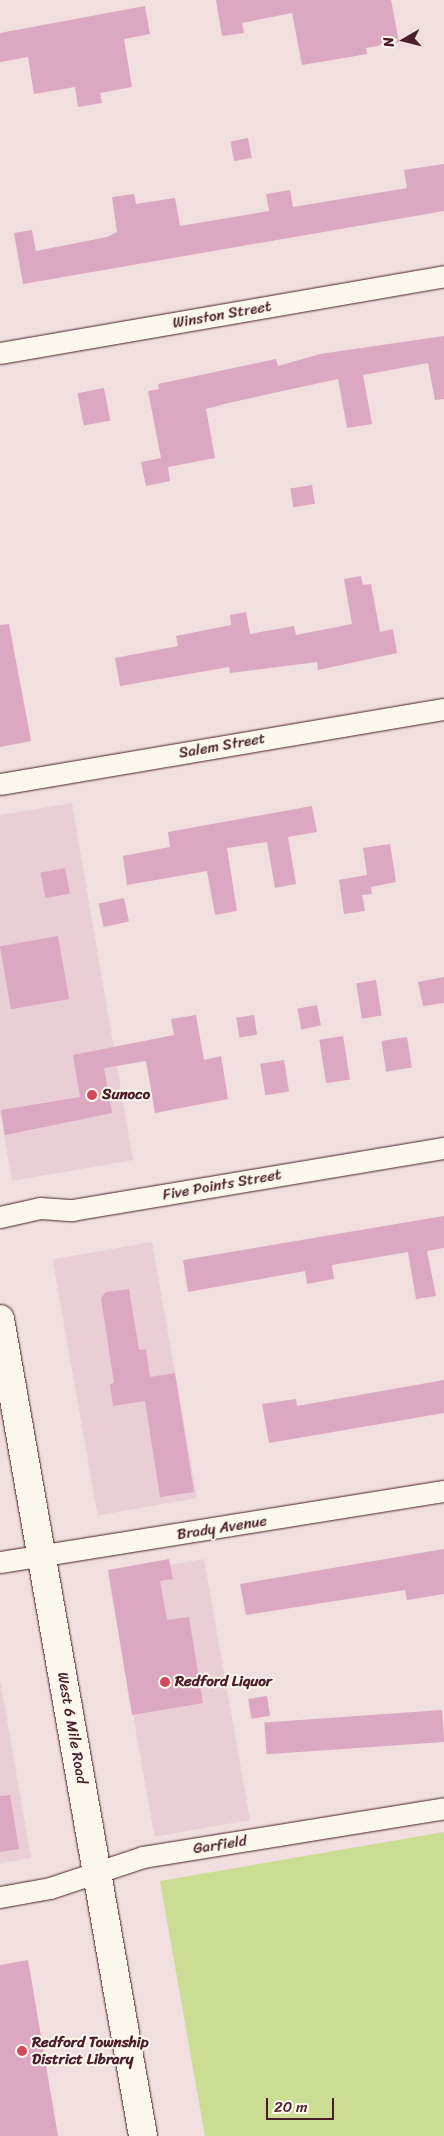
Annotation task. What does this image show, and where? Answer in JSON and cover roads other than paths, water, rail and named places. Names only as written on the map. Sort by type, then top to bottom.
[{"type":"main road","name":"West 6 Mile Road","points":[[0,1319],[143,2136]]},
{"type":"street","name":"Winston Street","points":[[0,353],[444,276]]},
{"type":"street","name":"Salem Street","points":[[0,784],[444,709]]},
{"type":"street","name":"Five Points Street","points":[[0,1217],[40,1208],[72,1210],[444,1148]]},
{"type":"street","name":"Brady Avenue","points":[[0,1562],[444,1491]]},
{"type":"street","name":"Garfield","points":[[0,1897],[50,1888],[143,1857],[444,1808]]},
{"type":"place","name":"Sunoco","points":[[92,1095]]},
{"type":"place","name":"Redford Liquor","points":[[165,1682]]},
{"type":"place","name":"Redford Township District Library","points":[[22,2051]]}]
